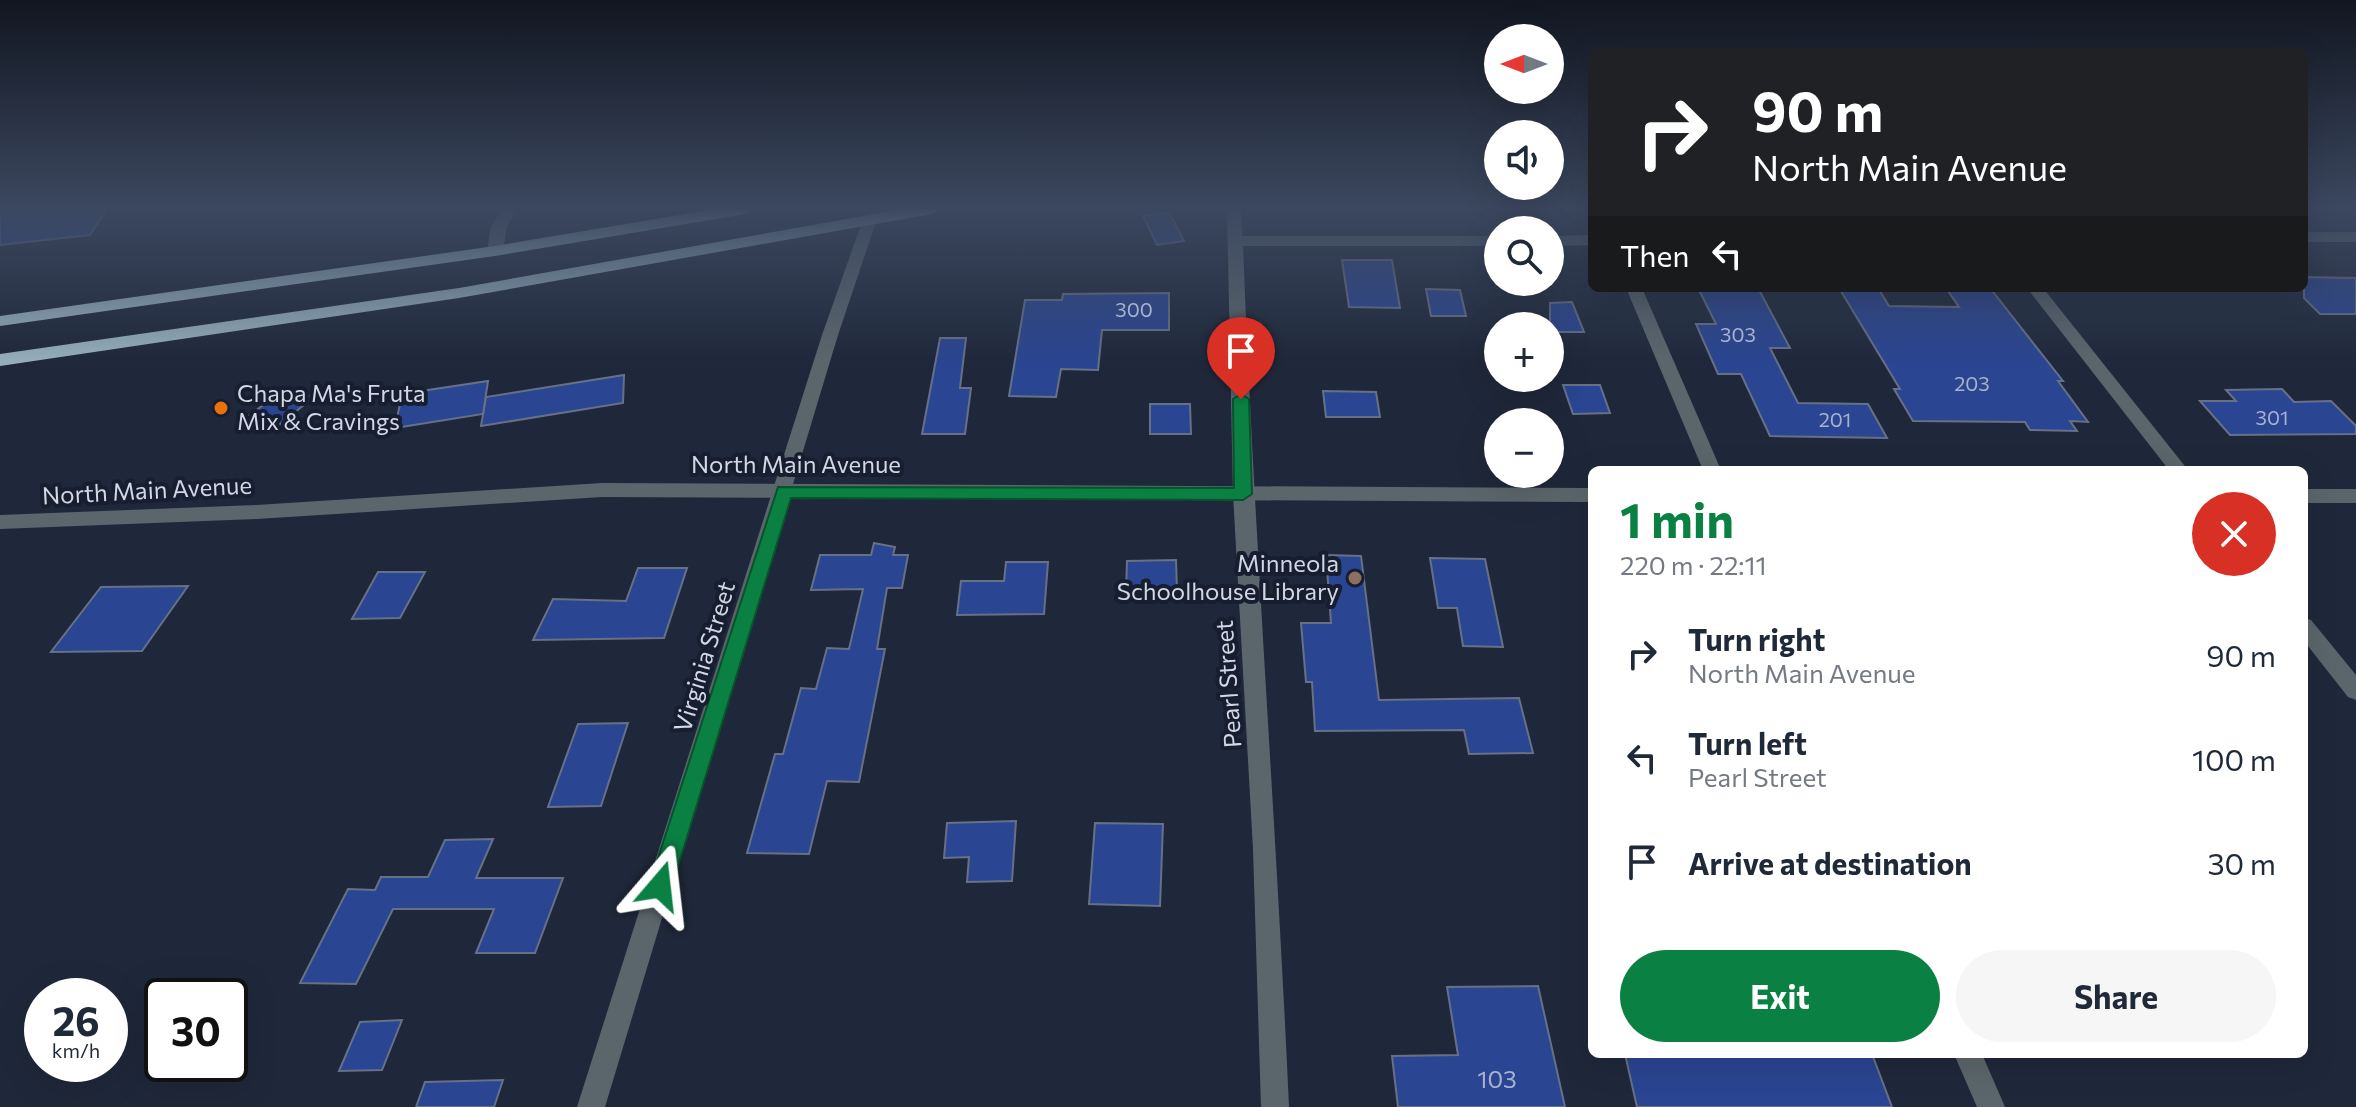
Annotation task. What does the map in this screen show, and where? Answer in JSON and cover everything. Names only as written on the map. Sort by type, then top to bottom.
[{"type":"highway","points":[[0,321],[427,261]]},
{"type":"highway","points":[[0,360],[459,293],[646,261]]},
{"type":"street","name":"Virginia Street","points":[[591,1107],[856,261]]},
{"type":"street","name":"Pearl Street","points":[[1238,261],[1243,494],[1265,849],[1275,1107]]},
{"type":"street","points":[[1636,292],[1710,466]]},
{"type":"street","points":[[2038,292],[2176,466]]},
{"type":"street","name":"North Main Avenue","points":[[0,522],[257,512],[525,493],[1588,495]]},
{"type":"street","points":[[2308,496],[2356,496]]},
{"type":"street","points":[[2308,631],[2356,691]]},
{"type":"street","points":[[1970,1058],[1991,1107]]},
{"type":"building","points":[[1342,261],[1392,261],[1400,308],[1349,307]]},
{"type":"building","points":[[2308,277],[2356,278],[2356,314],[2320,314],[2304,298],[2304,292],[2308,292]]},
{"type":"building","points":[[1426,289],[1460,290],[1466,316],[1431,316]]},
{"type":"building","points":[[1700,292],[1760,292],[1790,348],[1770,348],[1798,403],[1868,404],[1887,438],[1770,436],[1741,374],[1718,374],[1696,324],[1716,324]]},
{"type":"building","points":[[1841,292],[1880,292],[1889,306],[1959,307],[1949,292],[1993,292],[2063,381],[2058,381],[2088,422],[2070,421],[2077,431],[2030,430],[2025,422],[1913,421],[1894,389],[1900,389]]},
{"type":"building","points":[[1169,293],[1169,330],[1102,330],[1098,370],[1061,369],[1056,397],[1009,396],[1025,300],[1062,300],[1063,294]]},
{"type":"building","points":[[1572,302],[1584,332],[1564,332],[1564,312],[1550,312],[1550,303]]},
{"type":"building","points":[[940,338],[966,338],[960,388],[971,388],[965,434],[922,434]]},
{"type":"building","points":[[624,375],[623,403],[481,426],[486,397]]},
{"type":"building","points":[[488,381],[483,414],[395,428],[402,394]]},
{"type":"building","points":[[1564,385],[1600,385],[1610,413],[1573,414]]},
{"type":"building","points":[[284,389],[314,397],[269,433],[237,425]]},
{"type":"building","points":[[2282,389],[2294,402],[2331,401],[2356,426],[2356,434],[2230,435],[2200,401],[2236,401],[2226,390]]},
{"type":"building","points":[[1323,391],[1376,392],[1380,417],[1326,417]]},
{"type":"building","points":[[1150,404],[1190,404],[1191,434],[1150,434]]},
{"type":"building","points":[[874,543],[895,547],[893,555],[908,555],[902,588],[887,588],[877,649],[885,649],[859,782],[827,781],[809,854],[747,853],[775,754],[783,754],[801,688],[816,689],[827,648],[849,649],[863,589],[811,590],[820,555],[871,555]]},
{"type":"building","points":[[1326,555],[1361,556],[1379,700],[1519,698],[1533,753],[1469,754],[1464,730],[1315,731],[1312,682],[1306,682],[1301,623],[1331,623]]},
{"type":"building","points":[[1430,558],[1485,559],[1503,647],[1463,646],[1457,608],[1438,608]]},
{"type":"building","points":[[1176,560],[1177,591],[1126,592],[1127,561]]},
{"type":"building","points":[[1006,562],[1048,562],[1044,614],[957,615],[961,581],[1004,581]]},
{"type":"building","points":[[638,568],[687,568],[664,638],[533,640],[553,599],[626,601]]},
{"type":"building","points":[[378,572],[425,572],[400,618],[352,619]]},
{"type":"building","points":[[188,586],[142,651],[51,652],[101,587]]},
{"type":"building","points":[[628,723],[601,806],[548,807],[578,724]]},
{"type":"building","points":[[1016,821],[1012,881],[967,882],[969,857],[944,858],[947,823]]},
{"type":"building","points":[[1095,823],[1163,824],[1160,906],[1089,904]]},
{"type":"building","points":[[493,839],[476,878],[563,878],[535,953],[476,953],[494,909],[393,909],[356,984],[300,983],[348,889],[375,890],[381,877],[428,877],[445,840]]},
{"type":"building","points":[[1538,986],[1565,1107],[1398,1107],[1392,1056],[1458,1055],[1447,987]]},
{"type":"building","points":[[402,1020],[382,1070],[339,1071],[360,1022]]},
{"type":"building","points":[[1626,1058],[1874,1058],[1892,1107],[1637,1107]]},
{"type":"building","points":[[503,1080],[494,1107],[416,1107],[425,1082]]},
{"type":"place","name":"Chapa Ma's Fruta Mix & Cravings","points":[[221,408]]},
{"type":"place","name":"Minneola Schoolhouse Library","points":[[1355,578]]},
{"type":"route","points":[[660,886],[784,492],[1243,494],[1241,399]]}]
